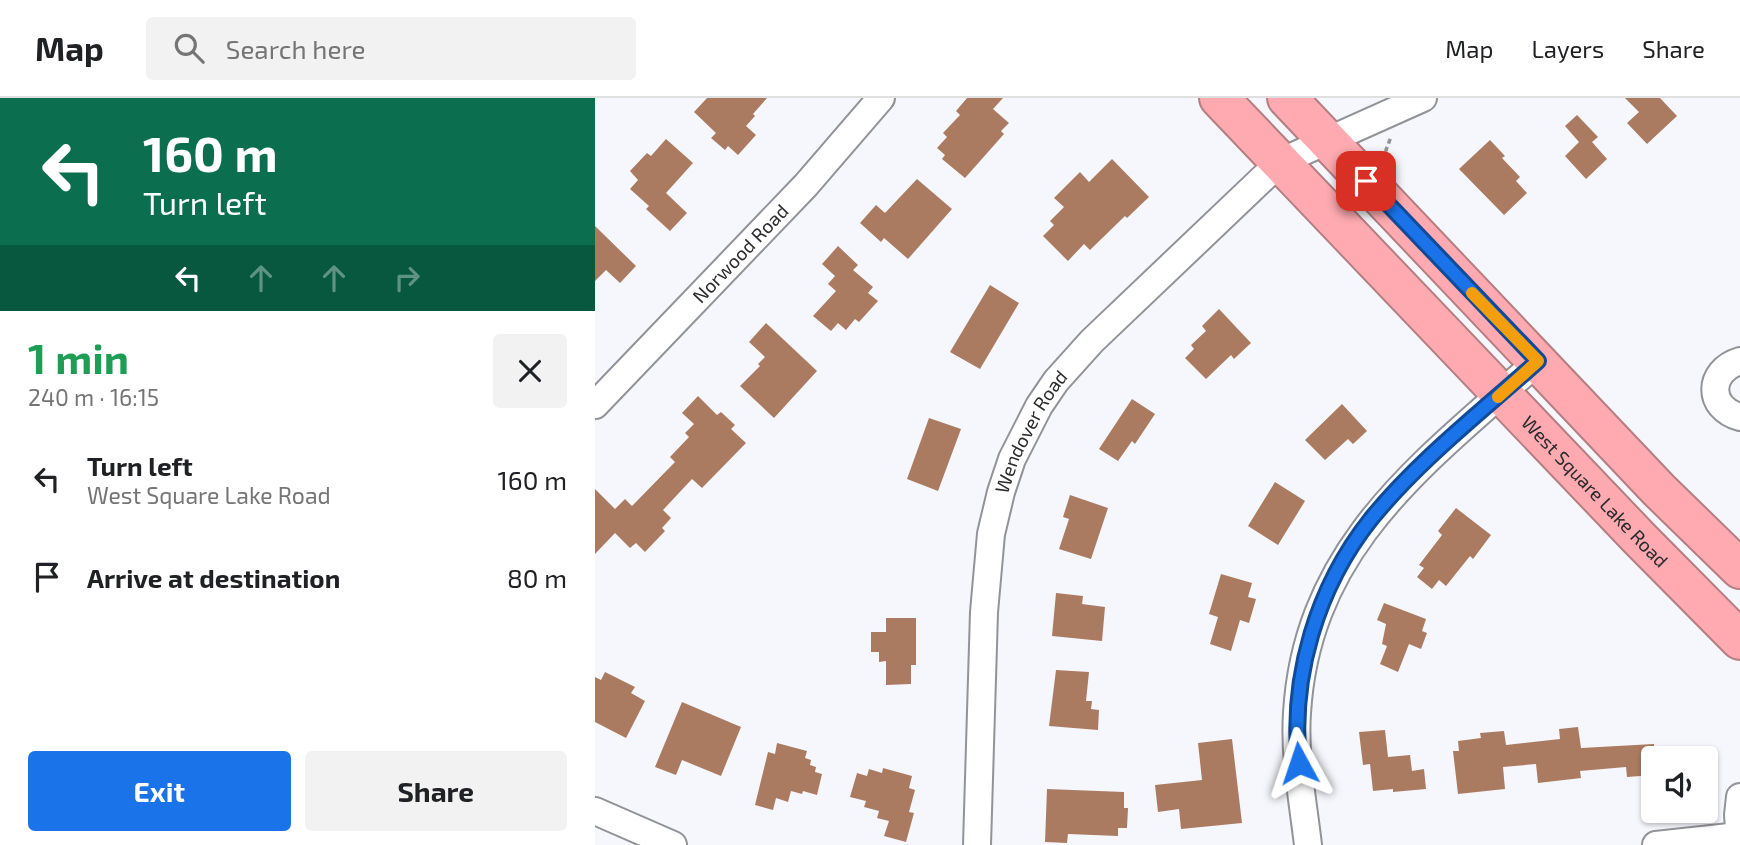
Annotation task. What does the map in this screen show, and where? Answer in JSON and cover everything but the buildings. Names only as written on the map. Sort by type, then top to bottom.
[{"type":"highway","name":"West Square Lake Road","points":[[1219,98],[1740,640]]},
{"type":"highway","points":[[1287,98],[1659,490],[1740,569]]},
{"type":"street","name":"Norwood Road","points":[[595,405],[806,185],[881,98]]},
{"type":"street","name":"Wendover Road","points":[[978,845],[987,565],[998,503],[1017,448],[1039,406],[1074,360],[1280,162],[1423,98]]},
{"type":"street","points":[[1308,845],[1296,736],[1297,715],[1305,658],[1324,600],[1357,540],[1389,498],[1538,361]]},
{"type":"street","points":[[1740,361],[1723,369],[1715,385],[1716,394],[1724,410],[1740,417]]},
{"type":"street","points":[[1656,845],[1739,839],[1740,797]]},
{"type":"street","points":[[595,811],[673,845]]},
{"type":"slow traffic","points":[[1472,293],[1538,361],[1498,397]]},
{"type":"route","points":[[1299,763],[1297,715],[1305,658],[1324,600],[1346,556],[1389,498],[1538,361],[1366,181]]}]
